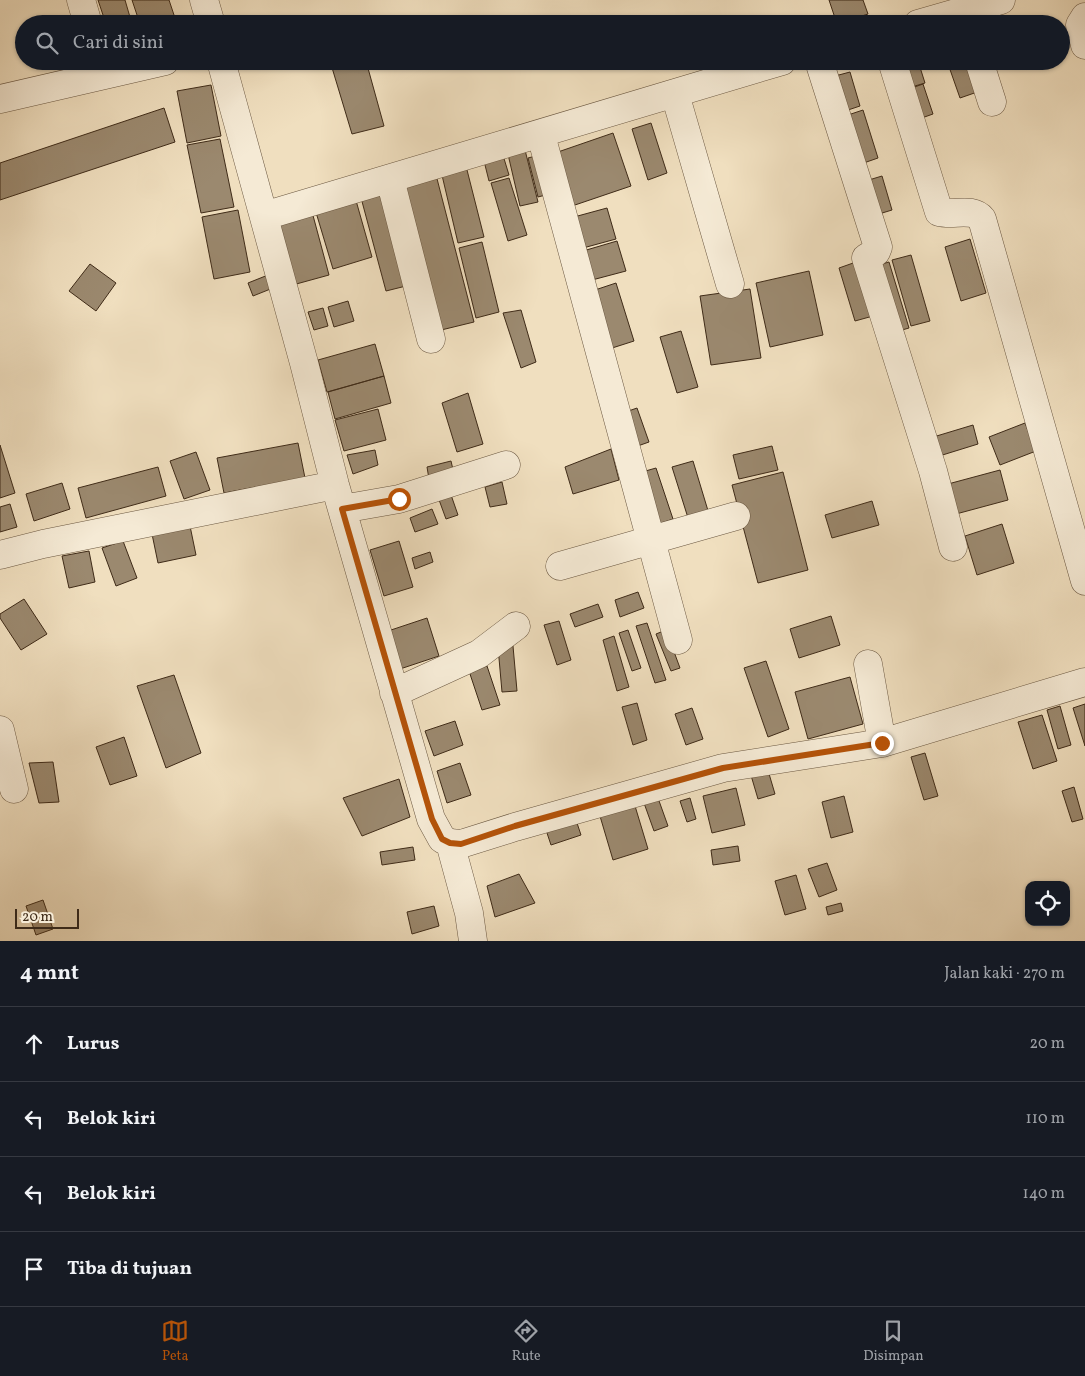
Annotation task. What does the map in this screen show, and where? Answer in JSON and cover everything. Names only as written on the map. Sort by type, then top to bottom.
[{"type":"street","points":[[81,0],[85,15]]},
{"type":"street","points":[[204,0],[208,15]]},
{"type":"street","points":[[969,15],[1001,0]]},
{"type":"street","points":[[1085,17],[1080,25],[1085,45]]},
{"type":"street","points":[[0,99],[98,70]]},
{"type":"street","points":[[223,70],[338,497],[435,828],[442,839],[450,843],[461,844],[515,826],[723,768],[882,743],[1085,682]]},
{"type":"street","points":[[264,216],[541,135],[753,70]]},
{"type":"street","points":[[822,70],[878,247],[876,252],[866,258],[933,471],[953,547]]},
{"type":"street","points":[[895,70],[939,212],[950,214],[972,212],[978,214],[982,219],[1085,581]]},
{"type":"street","points":[[982,70],[992,102]]},
{"type":"street","points":[[675,94],[730,284]]},
{"type":"street","points":[[541,135],[678,640]]},
{"type":"street","points":[[390,179],[431,339]]},
{"type":"street","points":[[0,556],[43,544],[338,497],[399,499],[506,465]]},
{"type":"street","points":[[560,566],[736,516]]},
{"type":"street","points":[[394,693],[479,654],[516,626]]},
{"type":"street","points":[[868,664],[882,743]]},
{"type":"street","points":[[0,730],[14,789]]},
{"type":"street","points":[[450,843],[469,912],[473,941]]},
{"type":"building","points":[[98,0],[125,0],[129,15],[103,15]]},
{"type":"building","points":[[132,0],[169,0],[174,15],[137,15]]},
{"type":"building","points":[[829,0],[863,0],[868,14],[865,15],[834,15]]},
{"type":"building","points":[[333,70],[368,70],[384,126],[352,134]]},
{"type":"building","points":[[900,70],[921,70],[925,83],[905,89]]},
{"type":"building","points":[[950,70],[977,70],[983,90],[960,98]]},
{"type":"building","points":[[850,72],[860,106],[845,111],[835,76]]},
{"type":"building","points":[[923,84],[933,114],[916,120],[906,90]]},
{"type":"building","points":[[211,85],[221,136],[187,143],[177,91]]},
{"type":"building","points":[[164,108],[175,142],[0,200],[0,163]]},
{"type":"building","points":[[863,110],[878,158],[855,166],[839,118]]},
{"type":"building","points":[[651,123],[667,173],[648,180],[632,129]]},
{"type":"building","points":[[613,133],[631,186],[572,206],[555,153]]},
{"type":"building","points":[[220,139],[234,207],[201,213],[187,145]]},
{"type":"building","points":[[524,146],[538,202],[520,206],[507,150]]},
{"type":"building","points":[[502,152],[509,175],[489,181],[483,157]]},
{"type":"building","points":[[543,154],[553,193],[538,197],[528,158]]},
{"type":"building","points":[[466,166],[484,237],[458,243],[441,171]]},
{"type":"building","points":[[435,171],[474,322],[433,332],[394,182]]},
{"type":"building","points":[[882,176],[892,210],[869,217],[859,183]]},
{"type":"building","points":[[509,178],[527,235],[508,241],[491,183]]},
{"type":"building","points":[[388,186],[414,284],[386,291],[360,194]]},
{"type":"building","points":[[355,197],[372,257],[333,269],[315,209]]},
{"type":"building","points":[[311,208],[329,275],[289,286],[270,219]]},
{"type":"building","points":[[607,208],[616,239],[583,248],[574,217]]},
{"type":"building","points":[[238,210],[250,272],[214,279],[202,217]]},
{"type":"building","points":[[970,239],[986,293],[961,301],[945,247]]},
{"type":"building","points":[[617,241],[626,271],[592,280],[583,251]]},
{"type":"building","points":[[482,242],[499,312],[476,318],[459,248]]},
{"type":"building","points":[[911,255],[930,321],[911,326],[892,260]]},
{"type":"building","points":[[856,262],[873,316],[855,321],[839,268]]},
{"type":"building","points":[[889,262],[909,328],[895,332],[875,266]]},
{"type":"building","points":[[90,264],[116,283],[96,311],[69,291]]},
{"type":"building","points":[[809,271],[823,335],[770,347],[756,283]]},
{"type":"building","points":[[268,275],[273,288],[253,296],[248,283]]},
{"type":"building","points":[[616,283],[634,341],[609,349],[592,291]]},
{"type":"building","points":[[750,289],[761,358],[711,365],[700,296]]},
{"type":"building","points":[[348,301],[354,321],[334,327],[328,307]]},
{"type":"building","points":[[323,308],[328,326],[314,330],[308,312]]},
{"type":"building","points":[[521,310],[536,362],[521,368],[503,313]]},
{"type":"building","points":[[681,331],[698,387],[677,393],[660,337]]},
{"type":"building","points":[[375,344],[384,376],[327,392],[318,360]]},
{"type":"building","points":[[384,376],[391,403],[335,419],[328,392]]},
{"type":"building","points":[[468,393],[483,444],[457,452],[442,403]]},
{"type":"building","points":[[637,408],[649,442],[632,448],[620,414]]},
{"type":"building","points":[[378,409],[386,440],[344,451],[335,420]]},
{"type":"building","points":[[1025,423],[1036,451],[1000,465],[989,437]]},
{"type":"building","points":[[973,425],[978,444],[936,457],[930,438]]},
{"type":"building","points":[[298,443],[305,478],[224,493],[217,458]]},
{"type":"building","points":[[0,445],[15,493],[0,498]]},
{"type":"building","points":[[772,446],[778,470],[739,479],[733,455]]},
{"type":"building","points":[[611,449],[619,480],[573,494],[565,467]]},
{"type":"building","points":[[375,450],[378,465],[353,474],[347,455]]},
{"type":"building","points":[[196,452],[210,490],[184,499],[170,461]]},
{"type":"building","points":[[451,461],[454,474],[429,479],[427,467]]},
{"type":"building","points":[[693,461],[709,514],[689,521],[672,467]]},
{"type":"building","points":[[158,467],[166,496],[86,518],[78,488]]},
{"type":"building","points":[[656,468],[673,519],[659,524],[642,472]]},
{"type":"building","points":[[1000,470],[1008,500],[956,514],[948,484]]},
{"type":"building","points":[[783,472],[808,570],[758,583],[732,485]]},
{"type":"building","points":[[502,482],[507,504],[490,507],[485,487]]},
{"type":"building","points":[[62,483],[70,509],[34,521],[26,494]]},
{"type":"building","points":[[450,492],[458,515],[446,519],[438,497]]},
{"type":"building","points":[[872,501],[879,525],[832,538],[825,515]]},
{"type":"building","points":[[10,504],[17,527],[0,532],[0,507]]},
{"type":"building","points":[[432,509],[438,524],[415,532],[410,518]]},
{"type":"building","points":[[1002,524],[1014,563],[977,575],[965,536]]},
{"type":"building","points":[[190,526],[196,555],[158,563],[152,534]]},
{"type":"building","points":[[123,541],[137,578],[116,586],[102,548]]},
{"type":"building","points":[[399,541],[413,587],[384,596],[370,550]]},
{"type":"building","points":[[89,551],[95,582],[69,588],[62,556]]},
{"type":"building","points":[[430,552],[433,562],[415,569],[412,558]]},
{"type":"building","points":[[638,592],[644,608],[620,617],[615,600]]},
{"type":"building","points":[[24,599],[47,634],[21,650],[0,618],[0,614]]},
{"type":"building","points":[[598,604],[603,617],[575,627],[570,614]]},
{"type":"building","points":[[831,616],[840,645],[799,658],[790,629]]},
{"type":"building","points":[[427,618],[439,656],[400,669],[388,631]]},
{"type":"building","points":[[559,621],[571,660],[557,665],[544,625]]},
{"type":"building","points":[[647,623],[666,680],[655,683],[636,626]]},
{"type":"building","points":[[628,630],[641,668],[632,671],[619,633]]},
{"type":"building","points":[[666,630],[680,668],[671,671],[656,634]]},
{"type":"building","points":[[614,636],[629,687],[617,691],[603,640]]},
{"type":"building","points":[[513,646],[517,691],[502,692],[498,647]]},
{"type":"building","points":[[766,661],[789,729],[768,737],[744,668]]},
{"type":"building","points":[[487,666],[500,705],[482,710],[469,671]]},
{"type":"building","points":[[174,675],[201,753],[166,768],[137,686]]},
{"type":"building","points":[[850,677],[863,724],[808,739],[795,692]]},
{"type":"building","points":[[637,703],[647,740],[633,745],[622,707]]},
{"type":"building","points":[[1085,704],[1085,746],[1073,708]]},
{"type":"building","points":[[1060,706],[1071,745],[1058,749],[1047,710]]},
{"type":"building","points":[[692,708],[703,739],[686,745],[675,714]]},
{"type":"building","points":[[1042,715],[1057,761],[1033,769],[1018,722]]},
{"type":"building","points":[[455,721],[463,745],[434,756],[425,731]]},
{"type":"building","points":[[124,737],[137,776],[110,785],[96,747]]},
{"type":"building","points":[[925,753],[938,796],[924,800],[911,757]]},
{"type":"building","points":[[53,762],[59,802],[39,803],[29,763]]},
{"type":"building","points":[[460,763],[471,795],[447,803],[437,771]]},
{"type":"building","points":[[767,767],[775,794],[758,799],[750,772]]},
{"type":"building","points":[[399,779],[410,817],[362,836],[343,798]]},
{"type":"building","points":[[1074,787],[1083,819],[1072,822],[1062,791]]},
{"type":"building","points":[[736,788],[745,825],[712,833],[703,796]]},
{"type":"building","points":[[632,796],[648,849],[613,860],[597,806]]},
{"type":"building","points":[[844,796],[853,832],[831,838],[822,802]]},
{"type":"building","points":[[658,798],[668,826],[654,831],[644,803]]},
{"type":"building","points":[[690,798],[696,819],[687,822],[680,801]]},
{"type":"building","points":[[574,814],[581,835],[551,845],[544,824]]},
{"type":"building","points":[[738,846],[740,861],[713,865],[711,850]]},
{"type":"building","points":[[413,847],[415,860],[382,865],[380,852]]},
{"type":"building","points":[[827,863],[837,890],[819,897],[808,869]]},
{"type":"building","points":[[519,874],[535,903],[495,917],[487,886]]},
{"type":"building","points":[[796,875],[806,909],[785,915],[775,881]]},
{"type":"building","points":[[43,900],[53,929],[36,935],[26,906]]},
{"type":"building","points":[[841,903],[843,911],[828,915],[826,907]]},
{"type":"building","points":[[434,906],[439,926],[412,934],[407,912]]},
{"type":"route","points":[[399,499],[342,509],[432,819],[442,839],[450,843],[461,844],[515,826],[723,768],[882,743]]}]
